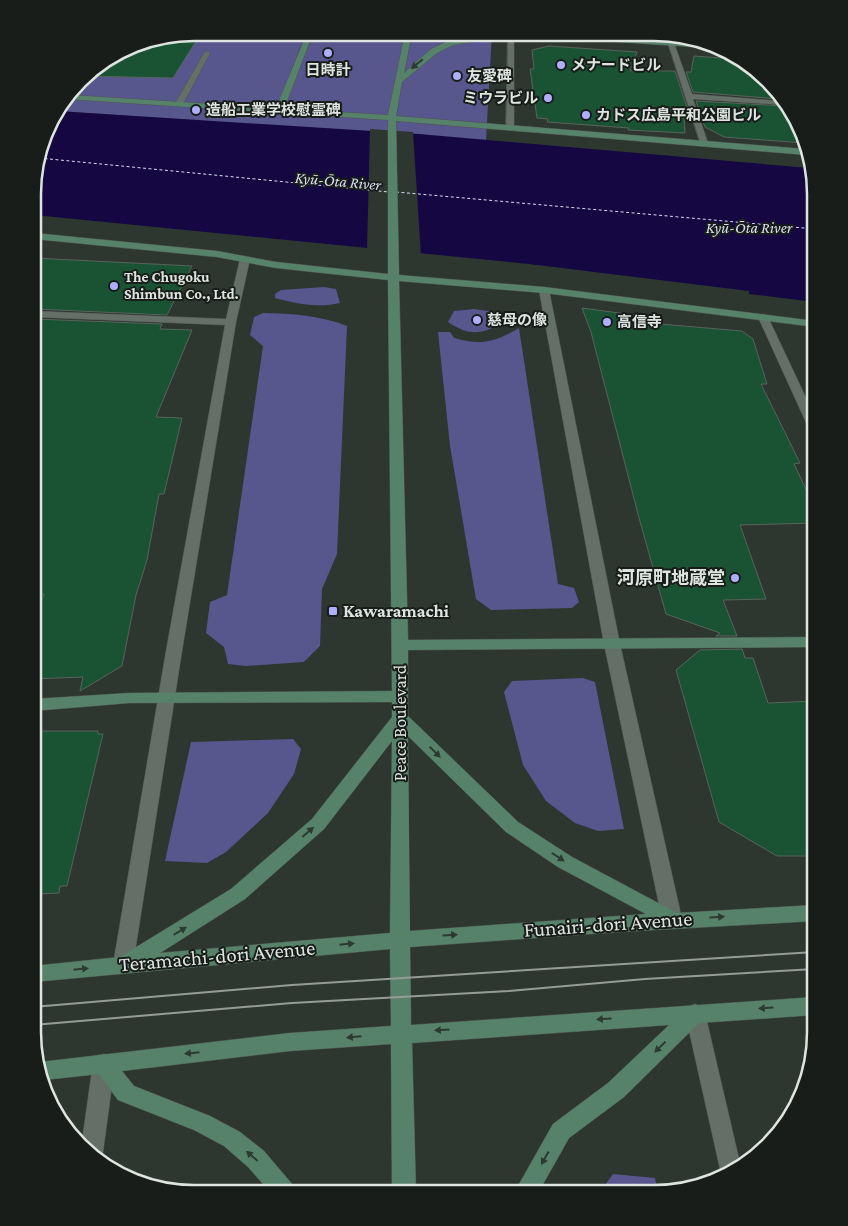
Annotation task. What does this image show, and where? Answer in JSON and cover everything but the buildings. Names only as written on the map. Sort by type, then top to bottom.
[{"type":"street","points":[[280,110],[307,41]]},
{"type":"street","points":[[391,118],[407,41]]},
{"type":"street","points":[[398,80],[434,50],[451,43],[463,41]]},
{"type":"street","points":[[510,41],[510,127]]},
{"type":"street","points":[[627,41],[691,46]]},
{"type":"street","points":[[671,44],[704,143]]},
{"type":"street","points":[[688,96],[776,103]]},
{"type":"street","points":[[76,97],[391,118],[801,152]]},
{"type":"street","name":"Peace Boulevard","points":[[391,118],[400,645],[404,1185]]},
{"type":"street","points":[[41,237],[217,254],[276,265],[394,278],[544,290],[807,323]]},
{"type":"street","points":[[123,965],[168,699],[174,651],[231,322],[245,259]]},
{"type":"street","points":[[544,290],[612,644],[672,919]]},
{"type":"street","points":[[41,314],[231,322]]},
{"type":"street","points":[[763,317],[807,411]]},
{"type":"street","points":[[400,645],[806,642]]},
{"type":"street","points":[[41,704],[129,698],[399,696]]},
{"type":"street","points":[[123,965],[238,894],[318,824],[400,718],[512,827],[565,862],[672,919]]},
{"type":"street","name":"Funairi-dori Avenue","points":[[401,938],[672,919],[806,913]]},
{"type":"street","name":"Teramachi-dori Avenue","points":[[41,973],[401,938]]},
{"type":"street","points":[[46,1071],[290,1042],[695,1012],[806,1006]]},
{"type":"street","points":[[695,1012],[729,1164]]},
{"type":"street","points":[[531,1185],[561,1131],[616,1090],[695,1012]]},
{"type":"street","points":[[93,1147],[104,1064]]},
{"type":"street","points":[[104,1064],[126,1093],[202,1123],[232,1139],[256,1158],[278,1185]]},
{"type":"lane","points":[[178,104],[207,53]]},
{"type":"shaded area","points":[[194,41],[492,41],[486,140],[66,112],[79,93],[93,79],[109,67],[126,58],[161,45]]},
{"type":"shaded area","points":[[324,287],[336,289],[340,303],[308,305],[275,298],[275,294],[281,290]]},
{"type":"shaded area","points":[[474,309],[495,312],[502,318],[502,323],[481,332],[469,332],[455,327],[448,322],[454,311]]},
{"type":"shaded area","points":[[263,313],[306,316],[347,326],[337,554],[322,589],[320,646],[304,662],[246,666],[228,664],[224,647],[206,633],[210,602],[227,595],[263,346],[250,335],[254,317]]},
{"type":"shaded area","points":[[519,328],[558,584],[574,588],[579,602],[572,608],[491,610],[476,599],[450,446],[438,332],[450,332],[454,338],[480,342],[503,337]]},
{"type":"shaded area","points":[[583,678],[595,682],[624,829],[598,831],[575,823],[546,801],[523,765],[504,692],[512,681]]},
{"type":"shaded area","points":[[293,739],[301,749],[294,774],[268,813],[226,852],[207,863],[165,861],[191,742]]},
{"type":"shaded area","points":[[613,1174],[655,1178],[656,1185],[654,1185],[605,1185]]},
{"type":"water","name":"Kyū-Ōta River","points":[[66,112],[419,134],[804,168],[807,194],[807,301],[749,294],[749,291],[529,264],[41,216],[41,194],[46,155]]},
{"type":"pier","points":[[370,129],[413,132],[421,256],[367,251]]},
{"type":"ferry route","points":[[45,159],[389,192]]},
{"type":"ferry route","points":[[396,192],[807,228]]},
{"type":"tram line","points":[[41,1006],[292,985],[806,953]]},
{"type":"tram line","points":[[41,1024],[292,1003],[509,991],[645,979],[806,970]]},
{"type":"place","name":"日時計","points":[[328,53]]},
{"type":"place","name":"メナードビル","points":[[561,65]]},
{"type":"place","name":"友愛碑","points":[[457,76]]},
{"type":"place","name":"ミウラビル","points":[[548,98]]},
{"type":"place","name":"造船工業学校慰霊碑","points":[[196,110]]},
{"type":"place","name":"カドス広島平和公園ビル","points":[[586,115]]},
{"type":"place","name":"The Chugoku Shimbun Co., Ltd.","points":[[114,286]]},
{"type":"place","name":"慈母の像","points":[[477,320]]},
{"type":"place","name":"高信寺","points":[[607,322]]},
{"type":"place","name":"河原町地蔵堂","points":[[735,578]]},
{"type":"place","name":"Kawaramachi","points":[[333,611]]}]
